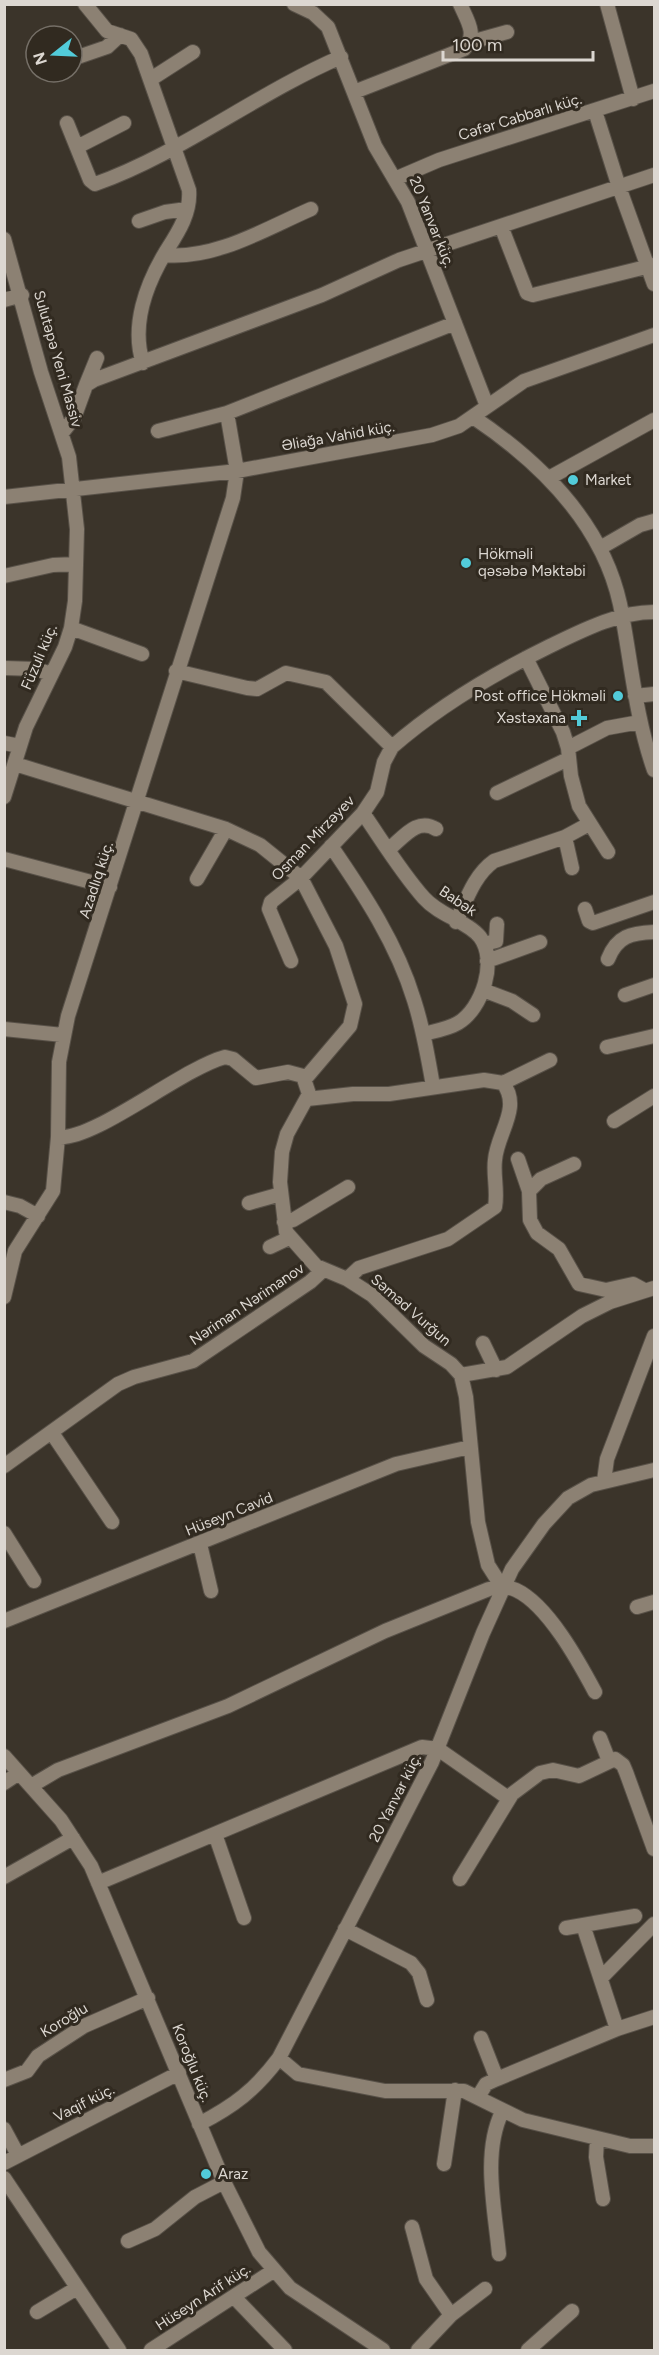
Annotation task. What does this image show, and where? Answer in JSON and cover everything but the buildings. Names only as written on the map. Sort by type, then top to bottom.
[{"type":"street","points":[[86,4],[107,31],[131,39],[135,44],[151,79],[189,190],[187,209],[178,234],[164,255],[143,305],[137,329],[137,346],[143,363]]},
{"type":"street","points":[[460,4],[469,24],[471,42]]},
{"type":"street","points":[[607,4],[633,99]]},
{"type":"street","name":"20 Yanvar küç.","points":[[302,6],[314,13],[328,27],[380,157],[397,178],[487,406]]},
{"type":"street","points":[[354,92],[455,54],[471,42],[507,32]]},
{"type":"street","points":[[84,55],[107,47],[120,35]]},
{"type":"street","points":[[151,79],[193,52]]},
{"type":"street","points":[[67,123],[90,180],[95,184],[173,147],[286,83],[341,57]]},
{"type":"street","name":"Cəfər Cabbarlı küç.","points":[[397,178],[439,160],[654,91]]},
{"type":"street","points":[[595,111],[619,187],[651,266],[654,284]]},
{"type":"street","points":[[77,147],[124,123]]},
{"type":"street","points":[[86,385],[322,295],[426,249],[654,175]]},
{"type":"street","points":[[139,221],[165,212],[187,209]]},
{"type":"street","points":[[164,255],[182,256],[213,250],[311,209]]},
{"type":"street","points":[[501,226],[526,293],[533,295],[651,266]]},
{"type":"street","name":"Sulutəpə Yeni Massiv","points":[[4,239],[22,295],[41,372],[62,433],[74,490]]},
{"type":"street","points":[[4,300],[22,295]]},
{"type":"street","points":[[158,431],[227,413],[454,323]]},
{"type":"street","name":"Əliağa Vahid küç.","points":[[4,498],[237,471],[420,438],[452,429],[473,417],[512,388],[545,372],[654,335]]},
{"type":"street","points":[[62,433],[74,418],[97,358]]},
{"type":"street","name":"Azadlıq küç.","points":[[4,1297],[15,1251],[53,1191],[58,1137],[58,1084],[63,1035],[138,800],[176,671],[233,498],[237,471],[227,413]]},
{"type":"street","points":[[473,417],[520,450],[549,478],[600,548],[611,573],[622,617],[640,722],[654,770]]},
{"type":"street","points":[[549,478],[654,420]]},
{"type":"street","name":"Füzuli küç.","points":[[4,797],[20,746],[71,628],[76,564],[74,490]]},
{"type":"street","points":[[600,548],[640,525],[654,521]]},
{"type":"street","points":[[4,576],[53,565],[76,564]]},
{"type":"street","points":[[176,671],[257,689],[285,673],[326,682],[392,747],[471,687],[526,658],[584,630],[622,617],[654,612]]},
{"type":"street","points":[[71,628],[142,654]]},
{"type":"street","points":[[526,658],[556,715],[568,754],[575,791],[589,824],[608,852]]},
{"type":"street","points":[[4,668],[36,669],[51,674]]},
{"type":"street","points":[[635,696],[654,694]]},
{"type":"street","points":[[497,794],[607,729],[640,722]]},
{"type":"street","points":[[4,743],[20,746]]},
{"type":"street","name":"Osman Mirzəyev","points":[[291,961],[269,909],[271,902],[301,878],[363,813],[377,792],[384,762],[392,747]]},
{"type":"street","points":[[15,764],[138,800],[226,829],[260,845],[301,878],[336,946],[355,1004],[350,1026],[305,1079]]},
{"type":"street","name":"Babək","points":[[363,813],[406,878],[431,906],[470,929],[484,944]]},
{"type":"street","points":[[388,850],[420,823],[428,824],[436,829]]},
{"type":"street","points":[[456,922],[478,876],[494,861],[566,837],[589,824]]},
{"type":"street","points":[[197,879],[226,829]]},
{"type":"street","points":[[566,837],[572,868]]},
{"type":"street","points":[[331,846],[365,894],[396,956],[413,998],[433,1086]]},
{"type":"street","points":[[4,859],[110,887]]},
{"type":"street","points":[[585,909],[589,921],[593,923],[654,902]]},
{"type":"street","points":[[423,1034],[460,1022],[470,1013],[483,990],[487,961],[484,944],[496,941],[497,924]]},
{"type":"street","points":[[608,959],[613,946],[622,938],[654,932]]},
{"type":"street","points":[[487,961],[540,942]]},
{"type":"street","points":[[625,995],[654,985]]},
{"type":"street","points":[[483,990],[512,1001],[533,1015]]},
{"type":"street","points":[[4,1029],[63,1035]]},
{"type":"street","points":[[607,1047],[654,1036]]},
{"type":"street","points":[[58,1137],[67,1138],[88,1130],[149,1095],[225,1057],[233,1059],[256,1078],[294,1071],[305,1079],[309,1088],[308,1099],[353,1094],[389,1094],[484,1080],[503,1083],[550,1060]]},
{"type":"street","points":[[347,1279],[358,1268],[448,1239],[495,1207],[496,1150],[510,1111],[508,1090],[503,1083]]},
{"type":"street","points":[[614,1121],[654,1096]]},
{"type":"street","name":"Səməd Vurğun","points":[[308,1099],[284,1143],[280,1166],[284,1222],[289,1238],[322,1271],[347,1279],[372,1296],[424,1346],[451,1364],[461,1375]]},
{"type":"street","points":[[518,1159],[529,1191],[530,1220],[537,1233],[559,1249],[579,1284],[608,1296]]},
{"type":"street","points":[[529,1191],[541,1179],[574,1164]]},
{"type":"street","points":[[284,1222],[293,1220],[348,1187]]},
{"type":"street","points":[[249,1203],[281,1194]]},
{"type":"street","points":[[4,1202],[20,1206],[38,1216]]},
{"type":"street","points":[[270,1247],[289,1238]]},
{"type":"street","name":"Nəriman Nərimanov","points":[[4,1467],[52,1433],[77,1411],[118,1384],[201,1356],[310,1282],[322,1271]]},
{"type":"street","points":[[502,1587],[492,1573],[484,1552],[475,1504],[466,1397],[461,1375],[496,1370],[515,1362],[608,1296],[633,1284],[649,1289]]},
{"type":"street","points":[[604,1481],[607,1459],[654,1336]]},
{"type":"street","points":[[483,1343],[496,1370]]},
{"type":"street","points":[[52,1433],[112,1522]]},
{"type":"street","name":"Hüseyn Cavid","points":[[4,1621],[396,1464],[470,1447]]},
{"type":"street","name":"20 Yanvar küç.","points":[[199,2124],[246,2096],[260,2084],[279,2058],[438,1749],[502,1587],[531,1541],[556,1509],[577,1492],[604,1481],[654,1470]]},
{"type":"street","points":[[4,1533],[34,1581]]},
{"type":"street","points":[[200,1544],[211,1591]]},
{"type":"street","points":[[31,1786],[58,1770],[228,1706],[385,1632],[489,1589],[502,1587],[516,1590],[550,1620],[576,1657],[595,1692]]},
{"type":"street","points":[[637,1607],[654,1602]]},
{"type":"street","points":[[600,1738],[609,1761]]},
{"type":"street","points":[[99,1882],[422,1747],[438,1749],[508,1798]]},
{"type":"street","name":"Koroğlu küç.","points":[[4,1756],[73,1838],[99,1882],[199,2124],[251,2239],[273,2271],[307,2301],[383,2350]]},
{"type":"street","points":[[460,1880],[508,1798],[540,1773],[553,1770],[579,1776],[609,1761],[619,1761],[623,1765],[654,1848]]},
{"type":"street","points":[[4,1783],[19,1773]]},
{"type":"street","points":[[215,1834],[244,1918]]},
{"type":"street","points":[[4,1877],[73,1838]]},
{"type":"street","points":[[566,1928],[635,1916]]},
{"type":"street","points":[[602,1977],[654,1924]]},
{"type":"street","points":[[583,1925],[602,1977],[617,2029]]},
{"type":"street","points":[[345,1929],[411,1963],[419,1973],[427,2000]]},
{"type":"street","name":"Koroğlu","points":[[4,2080],[27,2071],[38,2056],[84,2026],[148,1998]]},
{"type":"street","points":[[478,2097],[486,2084],[497,2079],[617,2029],[654,2017]]},
{"type":"street","points":[[481,2038],[497,2079]]},
{"type":"street","points":[[279,2058],[298,2074],[385,2091],[455,2090],[478,2097],[502,2112],[522,2120],[630,2146],[654,2146]]},
{"type":"street","name":"Vaqif küç.","points":[[4,2163],[178,2073]]},
{"type":"street","points":[[444,2164],[455,2090]]},
{"type":"street","points":[[499,2254],[492,2173],[494,2136],[502,2112]]},
{"type":"street","points":[[4,2129],[18,2155]]},
{"type":"street","points":[[597,2139],[596,2157],[603,2199]]},
{"type":"street","points":[[4,2178],[118,2350]]},
{"type":"street","points":[[128,2241],[155,2229],[195,2197],[224,2182]]},
{"type":"street","points":[[412,2227],[426,2279],[451,2315]]},
{"type":"street","name":"Hüseyn Arif küç.","points":[[151,2350],[273,2271]]},
{"type":"street","points":[[37,2312],[77,2288]]},
{"type":"street","points":[[418,2350],[451,2315],[485,2289]]},
{"type":"street","points":[[234,2297],[285,2350]]},
{"type":"street","points":[[528,2350],[572,2311]]},
{"type":"place","name":"Market","points":[[573,480]]},
{"type":"place","name":"Hökməli qəsəbə Məktəbi","points":[[466,563]]},
{"type":"place","name":"Post office Hökməli","points":[[618,696]]},
{"type":"place","name":"Xəstəxana","points":[[579,718]]},
{"type":"place","name":"Araz","points":[[206,2174]]}]
